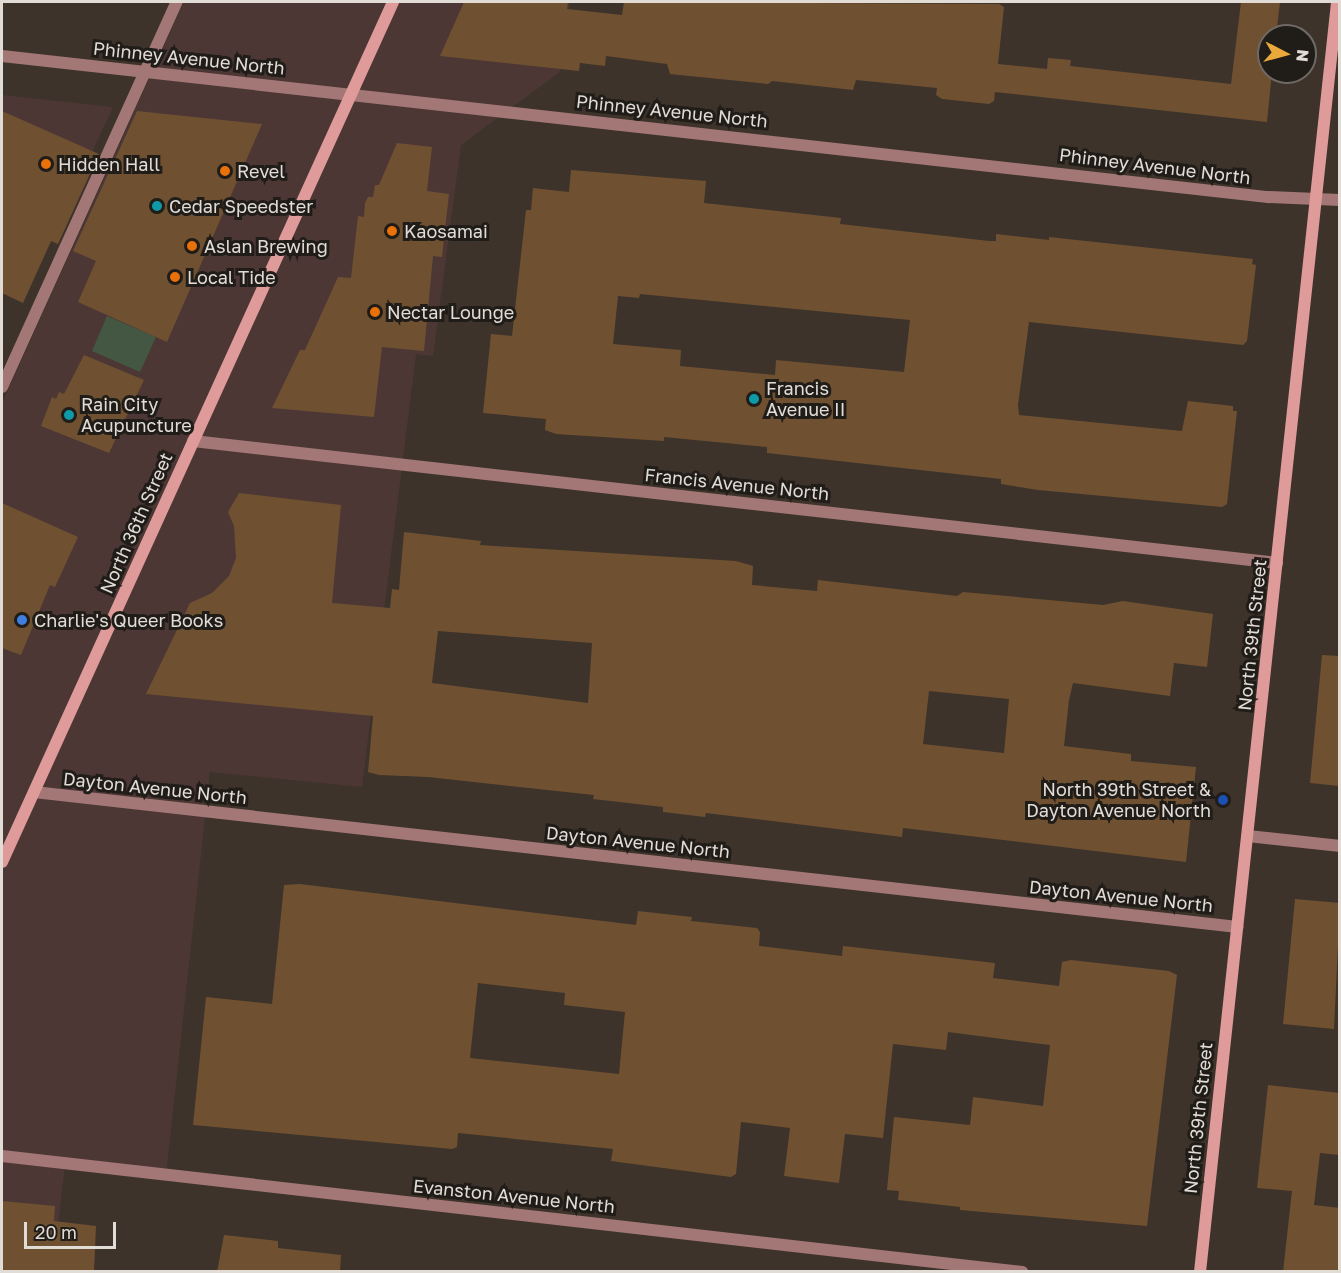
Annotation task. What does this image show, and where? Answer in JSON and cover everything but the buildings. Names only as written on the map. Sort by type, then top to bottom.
[{"type":"main road","name":"North 36th Street","points":[[2,862],[354,93],[393,2]]},
{"type":"main road","name":"North 39th Street","points":[[1200,1272],[1336,2]]},
{"type":"street","points":[[2,387],[177,2]]},
{"type":"street","name":"Phinney Avenue North","points":[[2,56],[354,93],[1268,197],[1340,200]]},
{"type":"street","name":"Francis Avenue North","points":[[193,441],[1277,563]]},
{"type":"street","name":"Dayton Avenue North","points":[[34,792],[1237,927]]},
{"type":"street","points":[[1248,836],[1340,846]]},
{"type":"street","name":"Evanston Avenue North","points":[[2,1156],[1022,1272]]},
{"type":"shaded area","points":[[184,2],[570,2],[560,72],[461,145],[433,356],[416,354],[362,787],[210,772],[166,1175],[65,1165],[53,1271],[2,1272],[2,403]]},
{"type":"shaded area","points":[[2,95],[113,107],[23,303],[2,293]]},
{"type":"green space","points":[[107,316],[156,337],[140,372],[92,351]]},
{"type":"place","name":"Hidden Hall","points":[[46,164]]},
{"type":"place","name":"Revel","points":[[225,171]]},
{"type":"place","name":"Cedar Speedster","points":[[157,206]]},
{"type":"place","name":"Kaosamai","points":[[392,231]]},
{"type":"place","name":"Aslan Brewing","points":[[192,246]]},
{"type":"place","name":"Local Tide","points":[[175,277]]},
{"type":"place","name":"Nectar Lounge","points":[[375,312]]},
{"type":"place","name":"Francis Avenue II","points":[[754,399]]},
{"type":"place","name":"Rain City Acupuncture","points":[[69,415]]},
{"type":"place","name":"Charlie's Queer Books","points":[[22,620]]},
{"type":"place","name":"North 39th Street & Dayton Avenue North","points":[[1223,800]]}]
